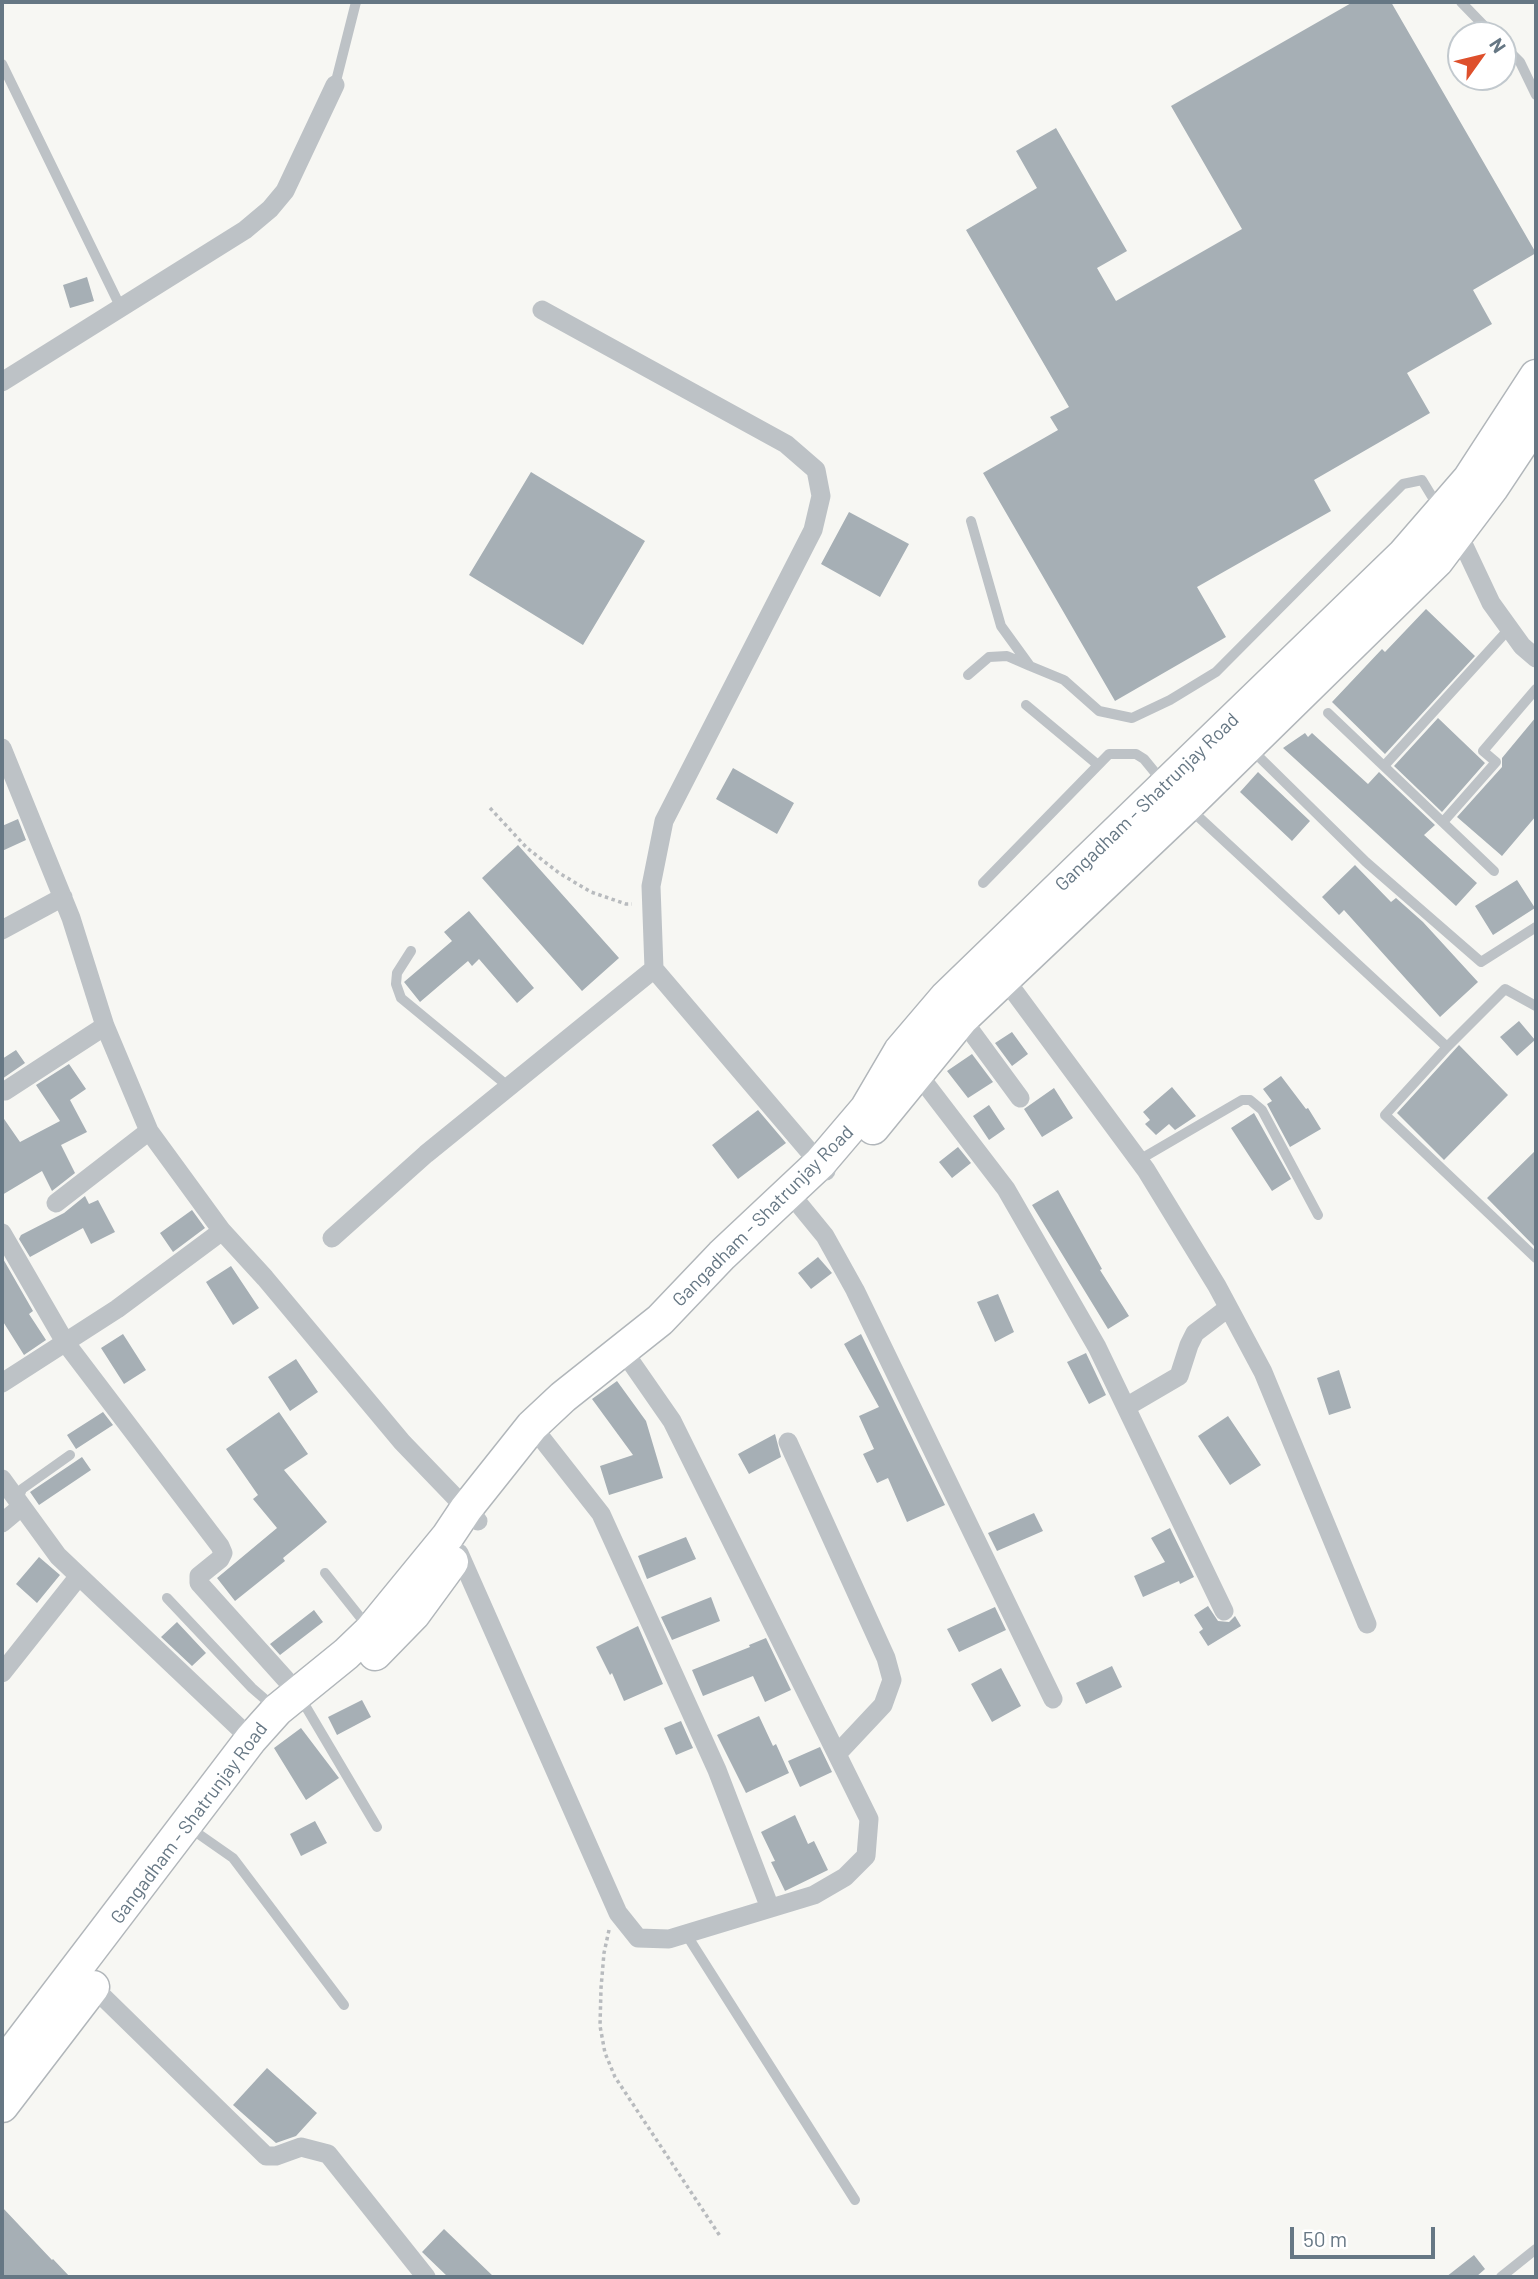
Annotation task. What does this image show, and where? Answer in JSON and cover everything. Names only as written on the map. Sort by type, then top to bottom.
[{"type":"main road","name":"Gangadham - Shatrunjay Road","points":[[908,1062],[946,997],[996,967],[1187,806],[1437,561],[1469,479],[1536,376]]},
{"type":"main road","name":"Gangadham - Shatrunjay Road","points":[[2,2106],[93,1974],[187,1826],[294,1703],[371,1630],[448,1536],[472,1515],[536,1431],[626,1354],[722,1255],[794,1198],[825,1169],[866,1109],[908,1062],[962,1018],[996,967],[1165,784],[1404,554],[1450,522],[1536,422]]},
{"type":"main road","name":"Gangadham - Shatrunjay Road","points":[[294,1703],[358,1670],[404,1624],[459,1552],[472,1515]]},
{"type":"main road","name":"Gangadham - Shatrunjay Road","points":[[2,2066],[93,1974]]},
{"type":"street","points":[[2,382],[246,230],[270,209],[285,191],[335,85]]},
{"type":"street","points":[[542,310],[786,443],[816,470],[821,496],[813,530],[664,821],[651,886],[654,969],[825,1169]]},
{"type":"street","points":[[1450,522],[1490,603],[1522,646],[1536,658]]},
{"type":"street","points":[[2,748],[63,897],[105,1026],[149,1130],[222,1231],[265,1278],[402,1442],[472,1515]]},
{"type":"street","points":[[1165,784],[1187,806]]},
{"type":"street","points":[[2,930],[63,897]]},
{"type":"street","points":[[996,967],[1139,1160],[1228,1308],[1263,1372],[1367,1624]]},
{"type":"street","points":[[332,1238],[426,1154],[654,969]]},
{"type":"street","points":[[962,1018],[1020,1097]]},
{"type":"street","points":[[5,1091],[105,1026]]},
{"type":"street","points":[[908,1062],[1006,1189],[1097,1347],[1224,1611]]},
{"type":"street","points":[[56,1203],[149,1130]]},
{"type":"street","points":[[794,1198],[825,1236],[855,1290],[1053,1699]]},
{"type":"street","points":[[2,1383],[117,1308],[222,1231]]},
{"type":"street","points":[[2,1233],[65,1342],[220,1546],[223,1553],[220,1559],[200,1576],[199,1583],[294,1703]]},
{"type":"street","points":[[1126,1407],[1180,1376],[1195,1333],[1228,1308]]},
{"type":"street","points":[[459,1552],[618,1913],[638,1938],[669,1939],[814,1895],[845,1877],[866,1856],[869,1819],[678,1432],[626,1354]]},
{"type":"street","points":[[536,1431],[601,1514],[717,1770],[770,1909]]},
{"type":"street","points":[[788,1442],[886,1658],[891,1680],[883,1705],[837,1754]]},
{"type":"street","points":[[2,1479],[58,1556],[250,1753]]},
{"type":"street","points":[[2,1523],[19,1505]]},
{"type":"street","points":[[2,1672],[79,1576]]},
{"type":"street","points":[[93,1974],[266,2156],[276,2156],[301,2147],[328,2154],[426,2277]]},
{"type":"lane","points":[[335,85],[356,2]]},
{"type":"lane","points":[[1461,2],[1479,21]]},
{"type":"lane","points":[[1517,59],[1536,95]]},
{"type":"lane","points":[[2,64],[121,308]]},
{"type":"lane","points":[[968,675],[989,657],[1007,656],[1064,680],[1099,711],[1132,718],[1170,701],[1216,672],[1403,484],[1422,480],[1450,522]]},
{"type":"lane","points":[[971,521],[1001,626],[1030,666]]},
{"type":"lane","points":[[1384,766],[1508,629]]},
{"type":"lane","points":[[1443,822],[1496,762],[1483,751],[1536,689]]},
{"type":"lane","points":[[1026,705],[1098,765]]},
{"type":"lane","points":[[1328,713],[1494,871]]},
{"type":"lane","points":[[1248,746],[1366,862],[1481,962],[1536,927]]},
{"type":"lane","points":[[983,883],[1109,754],[1136,754],[1165,784]]},
{"type":"lane","points":[[1187,806],[1447,1047]]},
{"type":"lane","points":[[411,951],[397,973],[396,984],[401,998],[509,1087]]},
{"type":"lane","points":[[1536,1006],[1505,989],[1385,1115],[1536,1258]]},
{"type":"lane","points":[[1139,1160],[1242,1100],[1250,1100],[1262,1110],[1318,1214]]},
{"type":"lane","points":[[19,1505],[22,1489],[70,1455]]},
{"type":"lane","points":[[325,1573],[371,1630]]},
{"type":"lane","points":[[167,1598],[252,1688],[294,1703],[377,1827]]},
{"type":"lane","points":[[187,1826],[233,1858],[344,2005]]},
{"type":"lane","points":[[686,1934],[855,2200]]},
{"type":"lane","points":[[1502,2277],[1536,2249]]},
{"type":"path","points":[[489,808],[527,848],[559,873],[592,892],[626,904],[652,902]]},
{"type":"path","points":[[618,1913],[608,1932],[603,1965],[600,2026],[606,2053],[615,2077],[720,2236]]},
{"type":"building","points":[[1353,2],[1391,2],[1536,253],[1473,290],[1492,324],[1407,373],[1430,413],[1314,480],[1331,511],[1197,587],[1226,637],[1115,701],[983,473],[1058,430],[1050,417],[1069,407],[966,230],[1037,188],[1016,151],[1056,128],[1127,251],[1097,268],[1116,301],[1242,229],[1171,106]]},
{"type":"building","points":[[87,277],[94,301],[70,308],[63,285]]},
{"type":"building","points":[[531,472],[645,541],[583,645],[469,575]]},
{"type":"building","points":[[849,512],[909,544],[880,597],[821,564]]},
{"type":"building","points":[[1426,609],[1475,656],[1385,754],[1332,702],[1382,649],[1385,652]]},
{"type":"building","points":[[1536,717],[1536,816],[1502,856],[1457,817],[1502,767],[1502,758]]},
{"type":"building","points":[[1438,718],[1485,763],[1442,812],[1394,766]]},
{"type":"building","points":[[1305,733],[1308,737],[1312,733],[1368,784],[1379,772],[1435,825],[1424,835],[1477,883],[1456,906],[1283,748]]},
{"type":"building","points":[[733,768],[794,803],[777,834],[716,799]]},
{"type":"building","points":[[1258,772],[1310,821],[1292,841],[1240,792]]},
{"type":"building","points":[[18,819],[26,840],[2,851],[2,826]]},
{"type":"building","points":[[518,845],[619,958],[582,991],[482,878]]},
{"type":"building","points":[[1355,865],[1391,902],[1396,898],[1423,922],[1478,982],[1440,1017],[1344,910],[1339,915],[1322,897]]},
{"type":"building","points":[[1517,880],[1535,908],[1493,935],[1475,906]]},
{"type":"building","points":[[469,911],[534,988],[517,1003],[479,959],[472,966],[468,961],[420,1002],[404,982],[452,941],[444,932]]},
{"type":"building","points":[[1519,1021],[1535,1040],[1517,1056],[1500,1037]]},
{"type":"building","points":[[1012,1032],[1028,1054],[1012,1066],[995,1043]]},
{"type":"building","points":[[1459,1045],[1508,1095],[1444,1160],[1397,1113]]},
{"type":"building","points":[[16,1050],[25,1063],[2,1079],[2,1059]]},
{"type":"building","points":[[972,1054],[993,1082],[968,1098],[947,1071]]},
{"type":"building","points":[[69,1064],[86,1089],[70,1100],[87,1132],[61,1145],[75,1173],[52,1191],[42,1171],[2,1195],[2,1116],[20,1142],[60,1121],[36,1085]]},
{"type":"building","points":[[1281,1076],[1306,1109],[1308,1108],[1321,1129],[1290,1147],[1267,1104],[1272,1101],[1263,1089]]},
{"type":"building","points":[[1172,1087],[1196,1116],[1175,1130],[1169,1124],[1156,1135],[1145,1124],[1150,1120],[1143,1112]]},
{"type":"building","points":[[1054,1088],[1073,1118],[1042,1137],[1024,1109]]},
{"type":"building","points":[[989,1105],[1005,1129],[989,1140],[973,1116]]},
{"type":"building","points":[[758,1110],[786,1143],[738,1179],[712,1145]]},
{"type":"building","points":[[1254,1113],[1291,1179],[1272,1191],[1231,1128]]},
{"type":"building","points":[[958,1147],[971,1163],[952,1178],[939,1162]]},
{"type":"building","points":[[1536,1150],[1536,1248],[1487,1198]]},
{"type":"building","points":[[1058,1190],[1102,1269],[1100,1270],[1129,1316],[1108,1329],[1032,1205]]},
{"type":"building","points":[[85,1196],[89,1204],[98,1200],[115,1232],[91,1244],[83,1228],[30,1257],[19,1239],[21,1235],[64,1213]]},
{"type":"building","points":[[192,1210],[205,1228],[173,1252],[160,1233]]},
{"type":"building","points":[[2,1257],[33,1311],[29,1314],[46,1340],[24,1355],[2,1320]]},
{"type":"building","points":[[818,1257],[832,1273],[811,1289],[798,1273]]},
{"type":"building","points":[[231,1266],[259,1308],[233,1325],[206,1282]]},
{"type":"building","points":[[998,1294],[1014,1332],[995,1342],[977,1302]]},
{"type":"building","points":[[123,1334],[146,1370],[124,1384],[101,1348]]},
{"type":"building","points":[[861,1334],[945,1505],[907,1522],[888,1478],[877,1483],[863,1454],[874,1449],[859,1416],[879,1407],[844,1344]]},
{"type":"building","points":[[1086,1353],[1106,1395],[1089,1404],[1067,1362]]},
{"type":"building","points":[[296,1359],[318,1392],[290,1411],[268,1377]]},
{"type":"building","points":[[1339,1370],[1351,1408],[1329,1415],[1317,1378]]},
{"type":"building","points":[[617,1381],[646,1421],[663,1478],[609,1495],[600,1466],[633,1455],[592,1399]]},
{"type":"building","points":[[103,1412],[113,1425],[76,1449],[67,1435]]},
{"type":"building","points":[[279,1412],[308,1454],[284,1470],[327,1522],[283,1558],[285,1561],[235,1601],[217,1578],[277,1528],[253,1499],[258,1495],[226,1449]]},
{"type":"building","points":[[1228,1416],[1261,1465],[1230,1485],[1198,1436]]},
{"type":"building","points":[[775,1434],[781,1457],[749,1474],[738,1454]]},
{"type":"building","points":[[82,1457],[91,1470],[39,1505],[30,1492]]},
{"type":"building","points":[[1034,1513],[1043,1531],[997,1551],[988,1533]]},
{"type":"building","points":[[1170,1528],[1194,1577],[1143,1597],[1134,1576],[1165,1562],[1151,1538]]},
{"type":"building","points":[[686,1537],[696,1559],[647,1579],[638,1556]]},
{"type":"building","points":[[39,1557],[60,1575],[37,1603],[16,1584]]},
{"type":"building","points":[[711,1597],[720,1621],[672,1640],[661,1617]]},
{"type":"building","points":[[1208,1606],[1218,1621],[1229,1622],[1235,1616],[1241,1626],[1208,1646],[1199,1632],[1203,1629],[1194,1615]]},
{"type":"building","points":[[995,1607],[1006,1630],[959,1652],[947,1629]]},
{"type":"building","points":[[314,1610],[323,1622],[280,1655],[270,1644]]},
{"type":"building","points":[[177,1622],[206,1653],[192,1666],[161,1637]]},
{"type":"building","points":[[638,1626],[663,1684],[624,1701],[612,1673],[610,1675],[596,1647]]},
{"type":"building","points":[[766,1638],[791,1690],[765,1702],[753,1676],[703,1696],[692,1670]]},
{"type":"building","points":[[1112,1666],[1122,1687],[1086,1704],[1076,1683]]},
{"type":"building","points":[[1001,1668],[1021,1706],[992,1722],[971,1684]]},
{"type":"building","points":[[362,1700],[371,1717],[337,1735],[328,1717]]},
{"type":"building","points":[[759,1716],[789,1773],[746,1793],[717,1735]]},
{"type":"building","points":[[681,1721],[693,1748],[676,1755],[664,1728]]},
{"type":"building","points":[[301,1728],[339,1778],[306,1800],[274,1748]]},
{"type":"building","points":[[820,1747],[832,1772],[800,1787],[788,1761]]},
{"type":"building","points":[[795,1815],[808,1844],[814,1841],[828,1870],[785,1891],[761,1832]]},
{"type":"building","points":[[315,1821],[327,1843],[301,1856],[290,1834]]},
{"type":"building","points":[[267,2068],[317,2113],[296,2136],[276,2143],[233,2105]]},
{"type":"building","points":[[2,2207],[52,2260],[70,2277],[2,2277]]},
{"type":"building","points":[[444,2229],[494,2277],[448,2277],[422,2252]]},
{"type":"building","points":[[1474,2255],[1485,2269],[1476,2277],[1446,2277]]}]
